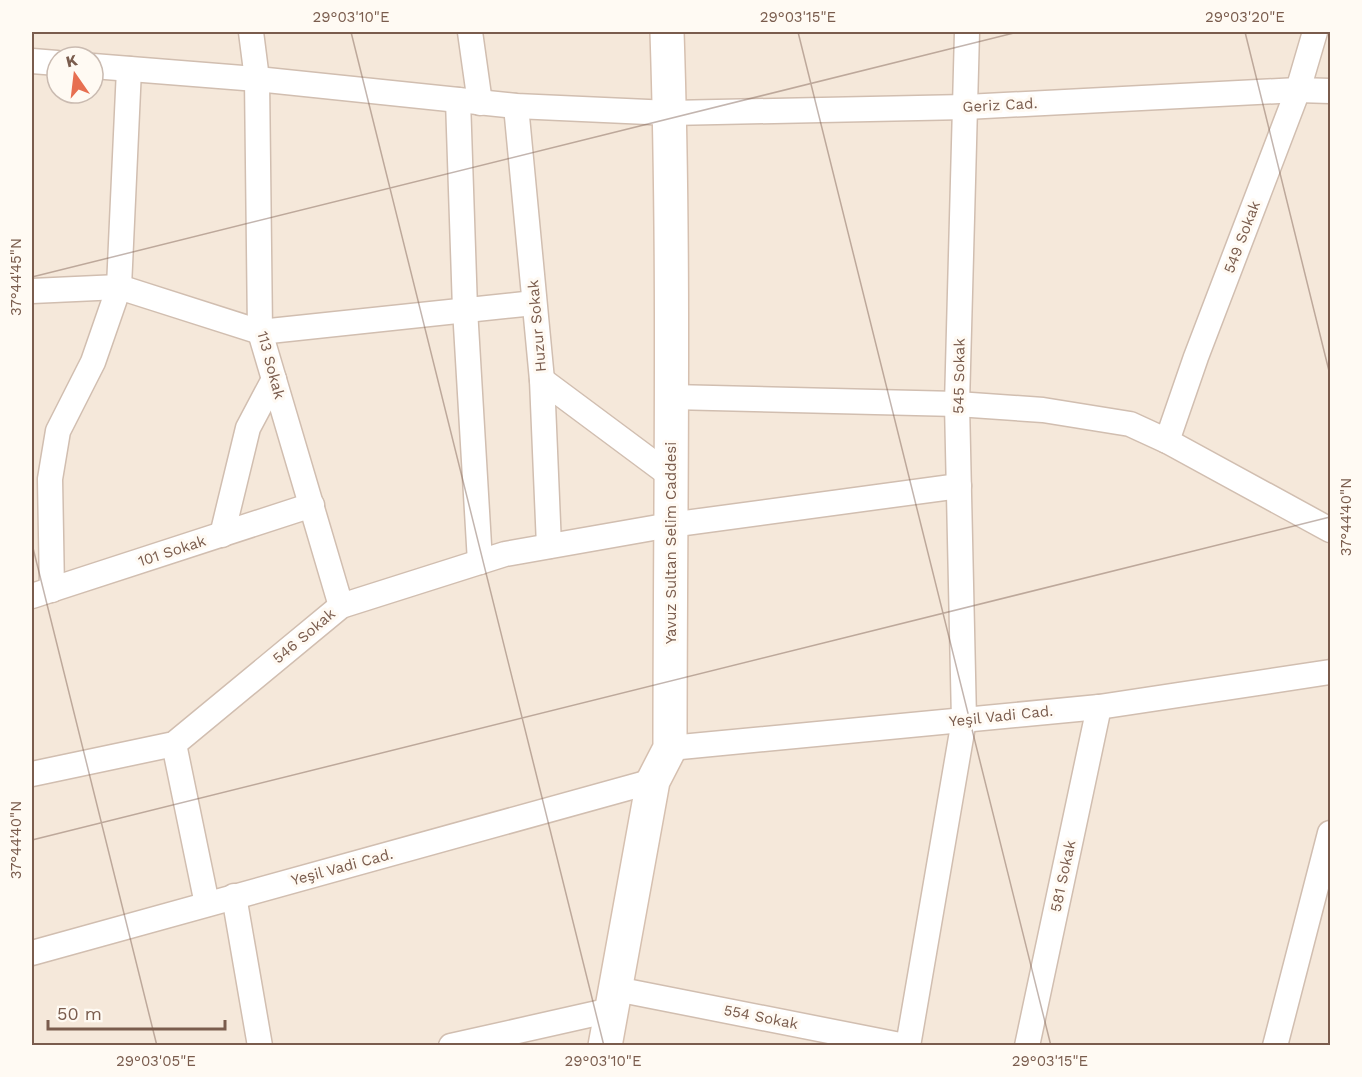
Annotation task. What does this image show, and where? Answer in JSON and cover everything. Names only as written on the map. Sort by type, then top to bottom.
[{"type":"street","name":"113 Sokak","points":[[250,32],[257,79],[260,332],[341,606]]},
{"type":"street","points":[[470,32],[465,309],[480,562]]},
{"type":"street","name":"Yavuz Sultan Selim Caddesi","points":[[605,1046],[653,781],[670,748],[672,397],[670,113],[667,32]]},
{"type":"street","name":"545 Sokak","points":[[964,720],[957,404],[967,32]]},
{"type":"street","name":"549 Sokak","points":[[1167,441],[1196,357],[1298,90],[1315,32]]},
{"type":"street","name":"Geriz Cad.","points":[[105,67],[257,79],[516,106],[670,113],[966,107],[1298,90],[1330,91]]},
{"type":"street","points":[[42,593],[50,479],[58,432],[93,362],[119,287],[129,69]]},
{"type":"street","name":"Huzur Sokak","points":[[516,106],[542,380],[549,546]]},
{"type":"street","points":[[32,291],[119,287],[260,332],[534,303]]},
{"type":"street","points":[[222,535],[248,428],[274,379]]},
{"type":"street","points":[[542,380],[671,476]]},
{"type":"street","points":[[672,397],[957,404],[1043,410],[1130,424],[1167,441],[1330,530]]},
{"type":"street","name":"546 Sokak","points":[[32,774],[174,744],[341,606],[505,554],[670,525],[959,486]]},
{"type":"street","name":"101 Sokak","points":[[42,593],[312,505]]},
{"type":"street","name":"Yeşil Vadi Cad.","points":[[670,748],[1099,707],[1330,672]]},
{"type":"street","name":"581 Sokak","points":[[1027,1046],[1099,707]]},
{"type":"street","points":[[907,1046],[964,720]]},
{"type":"street","points":[[174,744],[207,904]]},
{"type":"street","name":"Yeşil Vadi Cad.","points":[[32,953],[653,781]]},
{"type":"street","points":[[1275,1046],[1330,833]]},
{"type":"street","points":[[234,896],[260,1046]]},
{"type":"street","points":[[451,1046],[614,999]]},
{"type":"street","name":"554 Sokak","points":[[614,999],[907,1046]]},
{"type":"shaded area","points":[[32,32],[1330,32],[1330,1045],[32,1045]]}]
